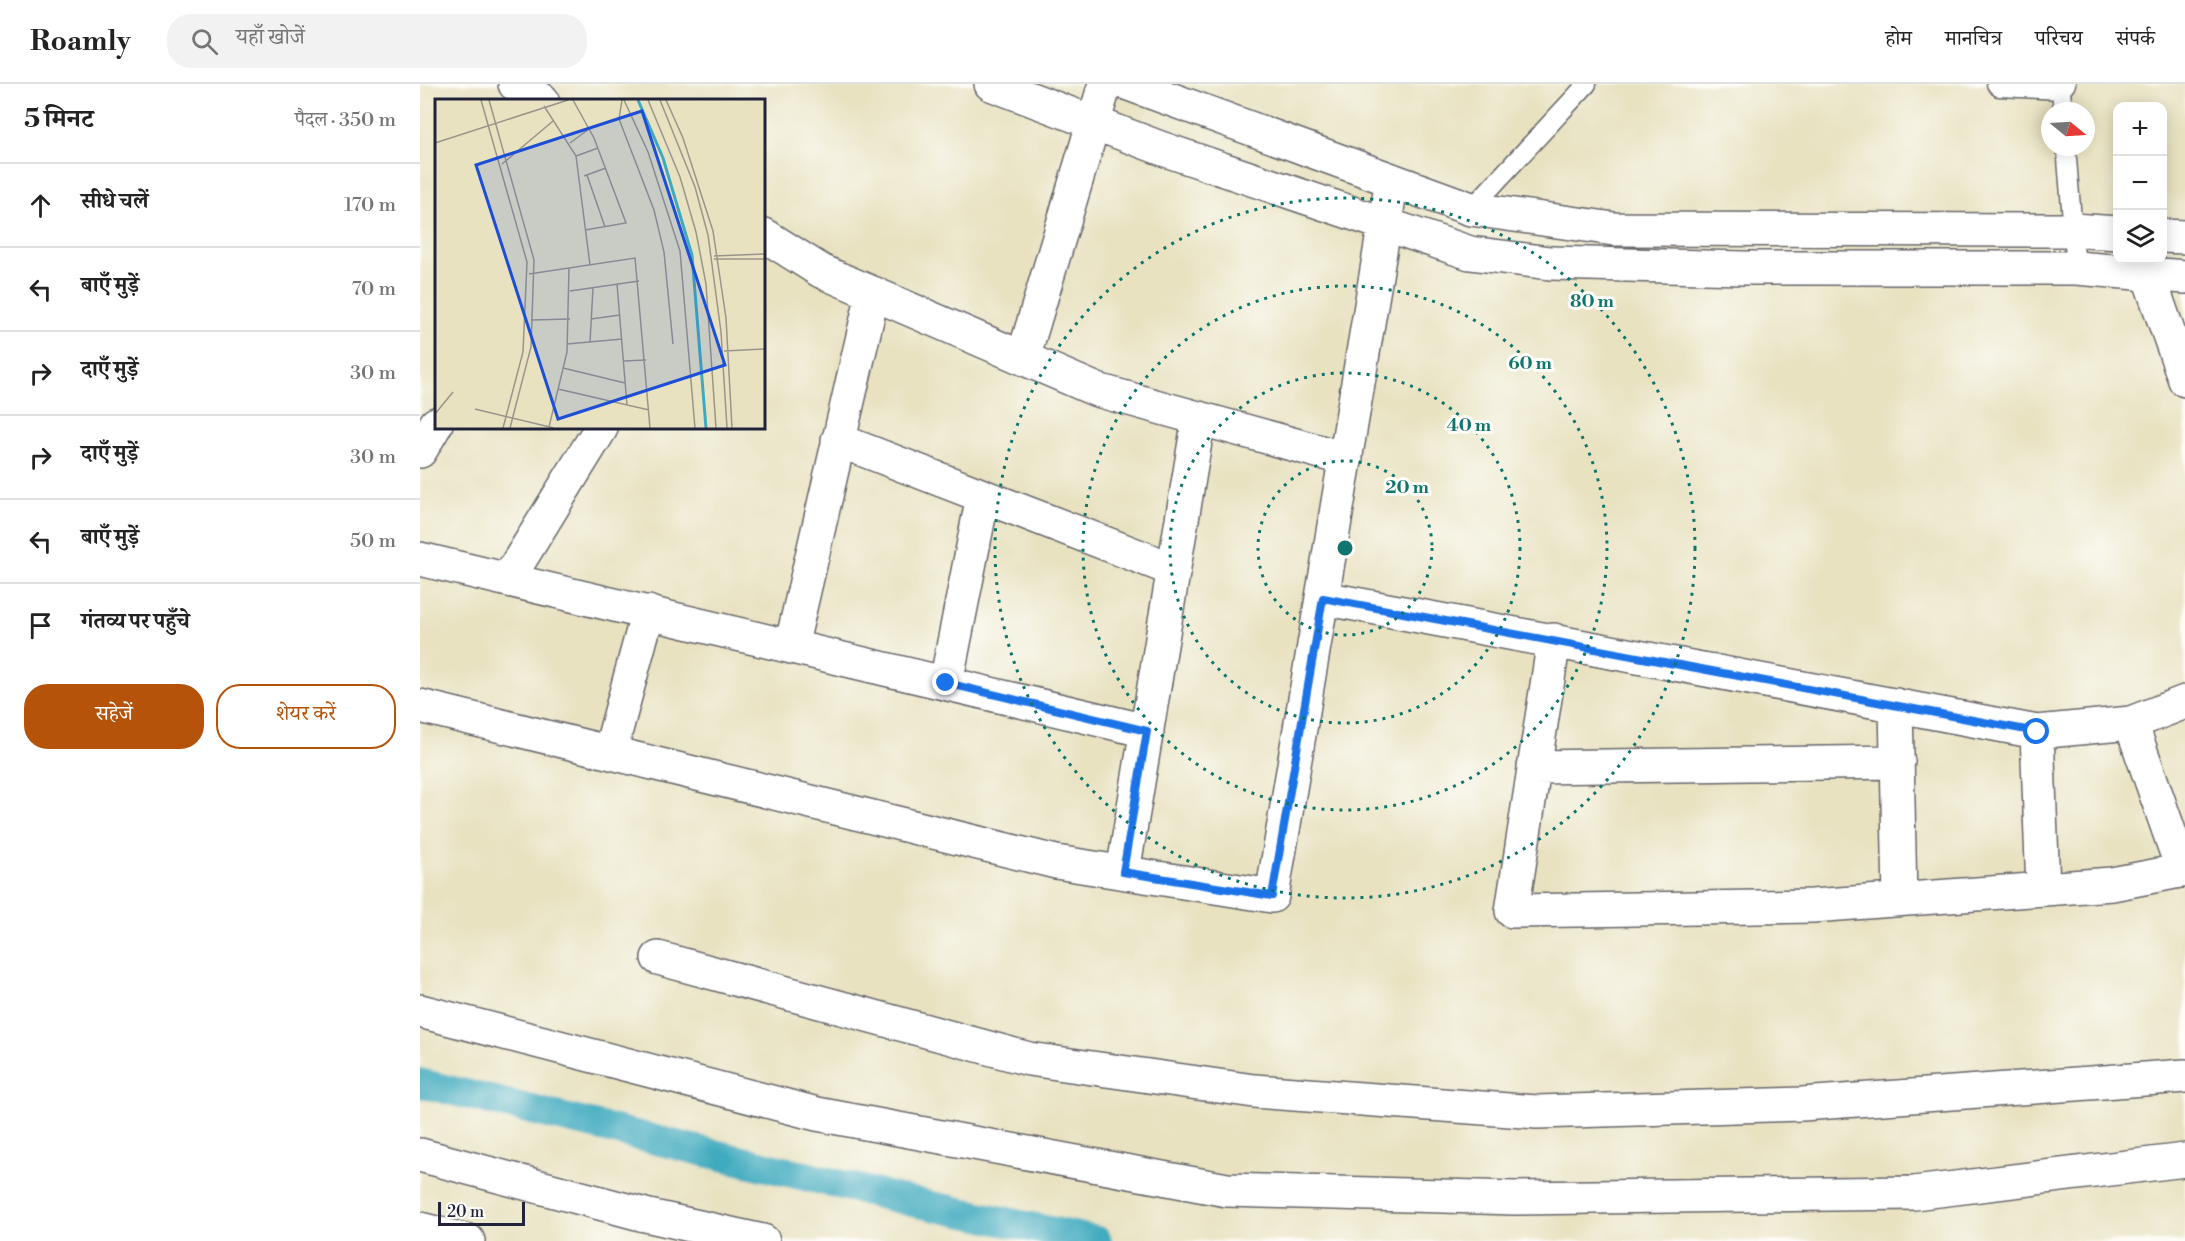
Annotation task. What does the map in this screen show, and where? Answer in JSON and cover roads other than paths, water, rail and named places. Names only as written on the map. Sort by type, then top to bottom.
[{"type":"street","points":[[515,84],[540,99]]},
{"type":"street","points":[[991,84],[1163,149],[1470,253],[1550,263],[1743,268],[2145,267],[2185,277]]},
{"type":"street","points":[[1023,358],[1105,84]]},
{"type":"street","points":[[1129,84],[1471,209],[1614,229],[2073,230],[2113,233]]},
{"type":"street","points":[[420,706],[1056,862],[1272,896],[1392,180]]},
{"type":"street","points":[[765,236],[821,271],[1097,390],[1346,459]]},
{"type":"street","points":[[2167,236],[2185,237]]},
{"type":"street","points":[[2145,267],[2185,380]]},
{"type":"street","points":[[791,646],[873,293]]},
{"type":"street","points":[[1123,872],[1200,418]]},
{"type":"street","points":[[420,451],[435,426]]},
{"type":"street","points":[[507,579],[600,429]]},
{"type":"street","points":[[838,440],[1174,570]]},
{"type":"street","points":[[946,683],[983,496]]},
{"type":"street","points":[[420,559],[1147,731]]},
{"type":"street","points":[[1323,598],[2037,732],[2131,723],[2185,702]]},
{"type":"street","points":[[610,752],[648,612]]},
{"type":"street","points":[[1554,640],[1512,912],[1812,906],[2112,884],[2184,871],[2131,723]]},
{"type":"street","points":[[1896,705],[1900,899]]},
{"type":"street","points":[[2037,732],[2043,889]]},
{"type":"street","points":[[1534,767],[1898,762]]},
{"type":"street","points":[[658,958],[1029,1059],[1254,1091],[1537,1112],[1802,1104],[2185,1076]]},
{"type":"street","points":[[420,1011],[817,1114],[1227,1190],[1515,1198],[1914,1193],[2185,1160]]},
{"type":"street","points":[[420,1155],[645,1215],[763,1241]]},
{"type":"street","points":[[420,1228],[468,1241]]},
{"type":"lane","points":[[1471,209],[1587,84]]},
{"type":"lane","points":[[1996,84],[1999,87],[2063,87]]},
{"type":"lane","points":[[2067,156],[2076,268]]},
{"type":"waterway","points":[[420,1083],[908,1201],[1097,1241]]}]
